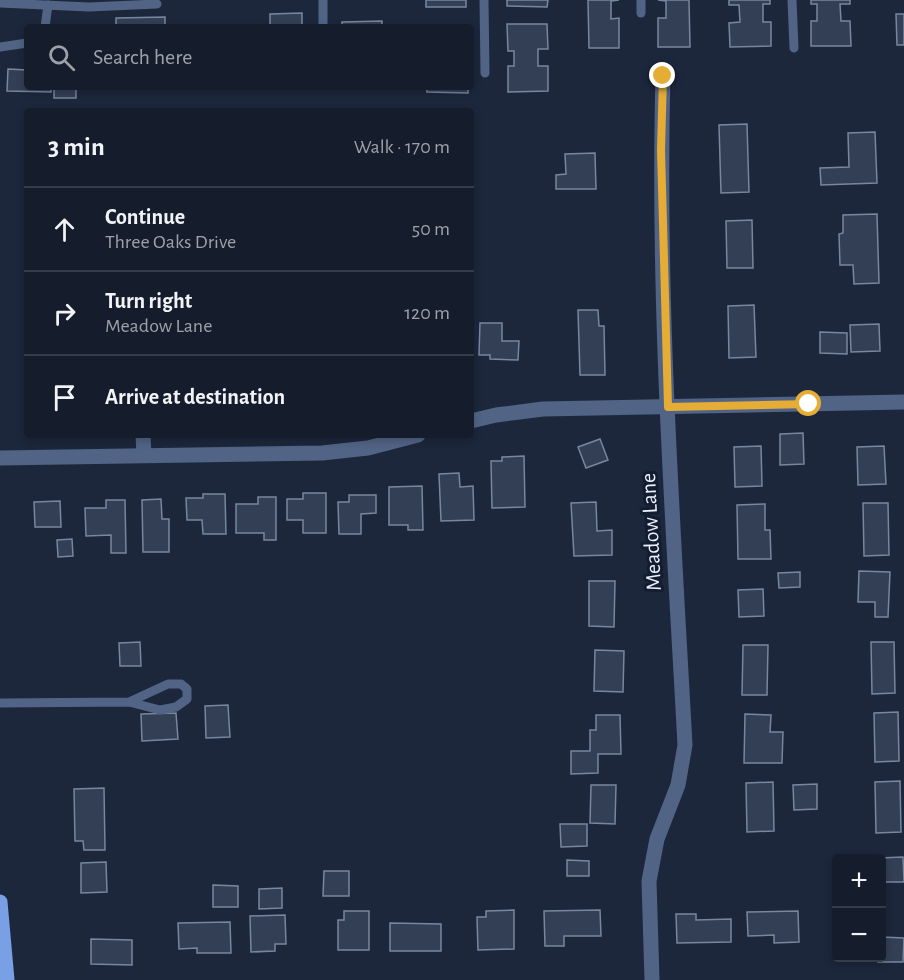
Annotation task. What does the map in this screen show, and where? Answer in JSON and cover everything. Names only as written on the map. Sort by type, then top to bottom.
[{"type":"main road","points":[[0,902],[7,980]]},
{"type":"street","name":"Meadow Lane","points":[[652,980],[649,881],[657,839],[678,785],[685,745],[668,407],[661,150],[663,76]]},
{"type":"street","points":[[474,420],[543,409],[904,402]]},
{"type":"street","points":[[143,438],[144,455]]},
{"type":"street","points":[[0,458],[322,453],[368,448],[406,438]]},
{"type":"lane","points":[[323,0],[323,24]]},
{"type":"lane","points":[[484,0],[485,73]]},
{"type":"lane","points":[[641,0],[641,13]]},
{"type":"lane","points":[[792,0],[794,48]]},
{"type":"lane","points":[[0,3],[157,4]]},
{"type":"lane","points":[[45,24],[48,5]]},
{"type":"lane","points":[[0,47],[24,43]]},
{"type":"lane","points":[[0,703],[129,702],[160,710],[176,707],[187,699],[186,689],[182,684],[168,684],[129,702]]},
{"type":"building","points":[[426,0],[466,0],[466,7],[426,7]]},
{"type":"building","points":[[507,0],[548,0],[547,7],[507,6]]},
{"type":"building","points":[[588,0],[619,0],[611,1],[611,19],[619,18],[619,48],[589,48]]},
{"type":"building","points":[[658,0],[689,0],[690,47],[658,47],[658,18],[666,18],[666,1]]},
{"type":"building","points":[[729,0],[770,0],[770,4],[763,4],[763,22],[771,22],[771,46],[730,47],[729,23],[740,22],[739,5],[729,5]]},
{"type":"building","points":[[811,0],[850,0],[850,4],[840,4],[841,21],[850,21],[851,46],[811,46],[811,21],[817,21],[817,4],[811,4]]},
{"type":"building","points":[[302,13],[302,24],[270,24],[270,14]]},
{"type":"building","points":[[896,14],[904,14],[904,45],[897,45]]},
{"type":"building","points":[[165,17],[165,24],[116,24],[116,18]]},
{"type":"building","points":[[382,21],[382,24],[342,24],[342,22]]},
{"type":"building","points":[[507,24],[547,24],[548,49],[538,49],[538,66],[548,66],[548,91],[508,92],[508,66],[514,66],[514,51],[508,51]]},
{"type":"building","points":[[8,69],[24,70],[24,90],[51,90],[51,92],[7,91]]},
{"type":"building","points":[[54,90],[76,90],[76,98],[54,98]]},
{"type":"building","points":[[427,90],[468,90],[468,93],[427,92]]},
{"type":"building","points":[[747,124],[749,192],[721,193],[719,125]]},
{"type":"building","points":[[875,132],[877,183],[821,185],[820,168],[849,167],[848,133]]},
{"type":"building","points":[[595,153],[596,189],[556,189],[556,175],[566,174],[565,154]]},
{"type":"building","points":[[877,214],[879,283],[854,284],[853,265],[840,265],[839,234],[843,233],[843,215]]},
{"type":"building","points":[[752,220],[753,268],[727,268],[726,221]]},
{"type":"building","points":[[754,305],[756,357],[729,358],[728,306]]},
{"type":"building","points":[[578,310],[598,310],[599,326],[604,326],[605,375],[580,375]]},
{"type":"building","points":[[480,323],[502,323],[502,341],[519,341],[518,360],[490,359],[490,355],[479,355]]},
{"type":"building","points":[[879,324],[880,351],[851,352],[850,325]]},
{"type":"building","points":[[820,332],[847,333],[847,354],[820,353]]},
{"type":"building","points":[[803,433],[804,464],[780,465],[780,434]]},
{"type":"building","points":[[600,439],[608,460],[586,468],[578,447]]},
{"type":"building","points":[[761,446],[762,486],[735,487],[734,447]]},
{"type":"building","points":[[884,446],[886,484],[858,485],[857,447]]},
{"type":"building","points":[[524,456],[525,507],[492,508],[491,461],[502,461],[502,457]]},
{"type":"building","points":[[459,473],[460,487],[473,486],[474,520],[441,521],[439,474]]},
{"type":"building","points":[[422,486],[423,530],[408,530],[408,525],[389,525],[389,487]]},
{"type":"building","points":[[303,493],[326,493],[326,533],[303,533],[303,520],[287,520],[287,499],[303,499]]},
{"type":"building","points":[[203,494],[225,494],[226,534],[203,534],[202,520],[187,520],[186,498],[203,498]]},
{"type":"building","points":[[349,495],[376,495],[376,513],[361,514],[361,534],[339,534],[338,502],[349,502]]},
{"type":"building","points":[[258,497],[276,497],[276,540],[264,540],[264,533],[236,533],[236,504],[258,504]]},
{"type":"building","points":[[161,499],[162,519],[169,519],[169,552],[143,552],[142,500]]},
{"type":"building","points":[[106,500],[125,500],[126,553],[111,553],[111,535],[86,536],[85,508],[106,508]]},
{"type":"building","points":[[60,501],[61,527],[35,527],[34,502]]},
{"type":"building","points":[[596,502],[597,531],[612,530],[612,555],[574,556],[571,503]]},
{"type":"building","points":[[863,503],[888,503],[889,555],[864,556]]},
{"type":"building","points":[[765,504],[765,530],[770,530],[771,559],[738,559],[737,505]]},
{"type":"building","points":[[72,539],[73,556],[58,557],[57,540]]},
{"type":"building","points":[[859,571],[890,572],[888,617],[875,617],[875,602],[858,602]]},
{"type":"building","points":[[800,572],[800,587],[779,588],[778,573]]},
{"type":"building","points":[[589,581],[615,581],[614,627],[589,626]]},
{"type":"building","points":[[763,589],[764,616],[739,617],[738,590]]},
{"type":"building","points":[[140,642],[141,666],[120,666],[119,643]]},
{"type":"building","points":[[871,642],[894,642],[895,693],[872,694]]},
{"type":"building","points":[[743,645],[768,645],[767,695],[742,695]]},
{"type":"building","points":[[595,650],[624,651],[623,692],[594,691]]},
{"type":"building","points":[[228,705],[230,737],[206,738],[205,706]]},
{"type":"building","points":[[898,712],[899,761],[875,762],[874,713]]},
{"type":"building","points":[[176,713],[178,739],[142,741],[141,714]]},
{"type":"building","points":[[745,714],[771,715],[770,732],[783,732],[782,763],[744,763]]},
{"type":"building","points":[[596,715],[620,715],[621,754],[598,754],[598,773],[571,774],[571,751],[590,751],[590,730],[596,730]]},
{"type":"building","points":[[900,781],[901,832],[876,833],[875,782]]},
{"type":"building","points":[[773,782],[774,831],[747,832],[746,783]]},
{"type":"building","points":[[817,784],[817,809],[794,810],[793,785]]},
{"type":"building","points":[[591,785],[616,785],[615,824],[590,823]]},
{"type":"building","points":[[104,788],[105,850],[84,850],[83,841],[75,841],[74,789]]},
{"type":"building","points":[[560,824],[587,824],[587,846],[561,847]]},
{"type":"building","points":[[903,857],[904,882],[886,882],[886,858]]},
{"type":"building","points":[[567,860],[589,861],[589,876],[567,876]]},
{"type":"building","points":[[106,862],[107,892],[81,893],[81,863]]},
{"type":"building","points":[[324,871],[349,871],[349,896],[323,896]]},
{"type":"building","points":[[213,885],[238,886],[238,907],[213,907]]},
{"type":"building","points":[[282,888],[282,908],[259,909],[259,889]]},
{"type":"building","points":[[514,910],[514,949],[478,950],[477,917],[486,917],[486,911]]},
{"type":"building","points":[[600,910],[601,936],[564,936],[564,946],[545,946],[544,911]]},
{"type":"building","points":[[344,911],[369,911],[369,950],[338,950],[338,920],[344,920]]},
{"type":"building","points":[[798,911],[799,942],[774,943],[774,935],[748,936],[747,912]]},
{"type":"building","points":[[676,914],[696,914],[696,920],[731,919],[731,942],[677,943]]},
{"type":"building","points":[[285,915],[286,944],[275,944],[275,951],[251,952],[250,916]]},
{"type":"building","points":[[230,922],[231,953],[197,953],[197,948],[179,949],[178,923]]},
{"type":"building","points":[[390,923],[441,924],[441,951],[390,951]]},
{"type":"building","points":[[886,937],[904,938],[903,962],[886,962]]},
{"type":"building","points":[[91,939],[132,940],[132,965],[91,964]]},
{"type":"route","points":[[663,76],[661,150],[668,407],[809,404]]}]
